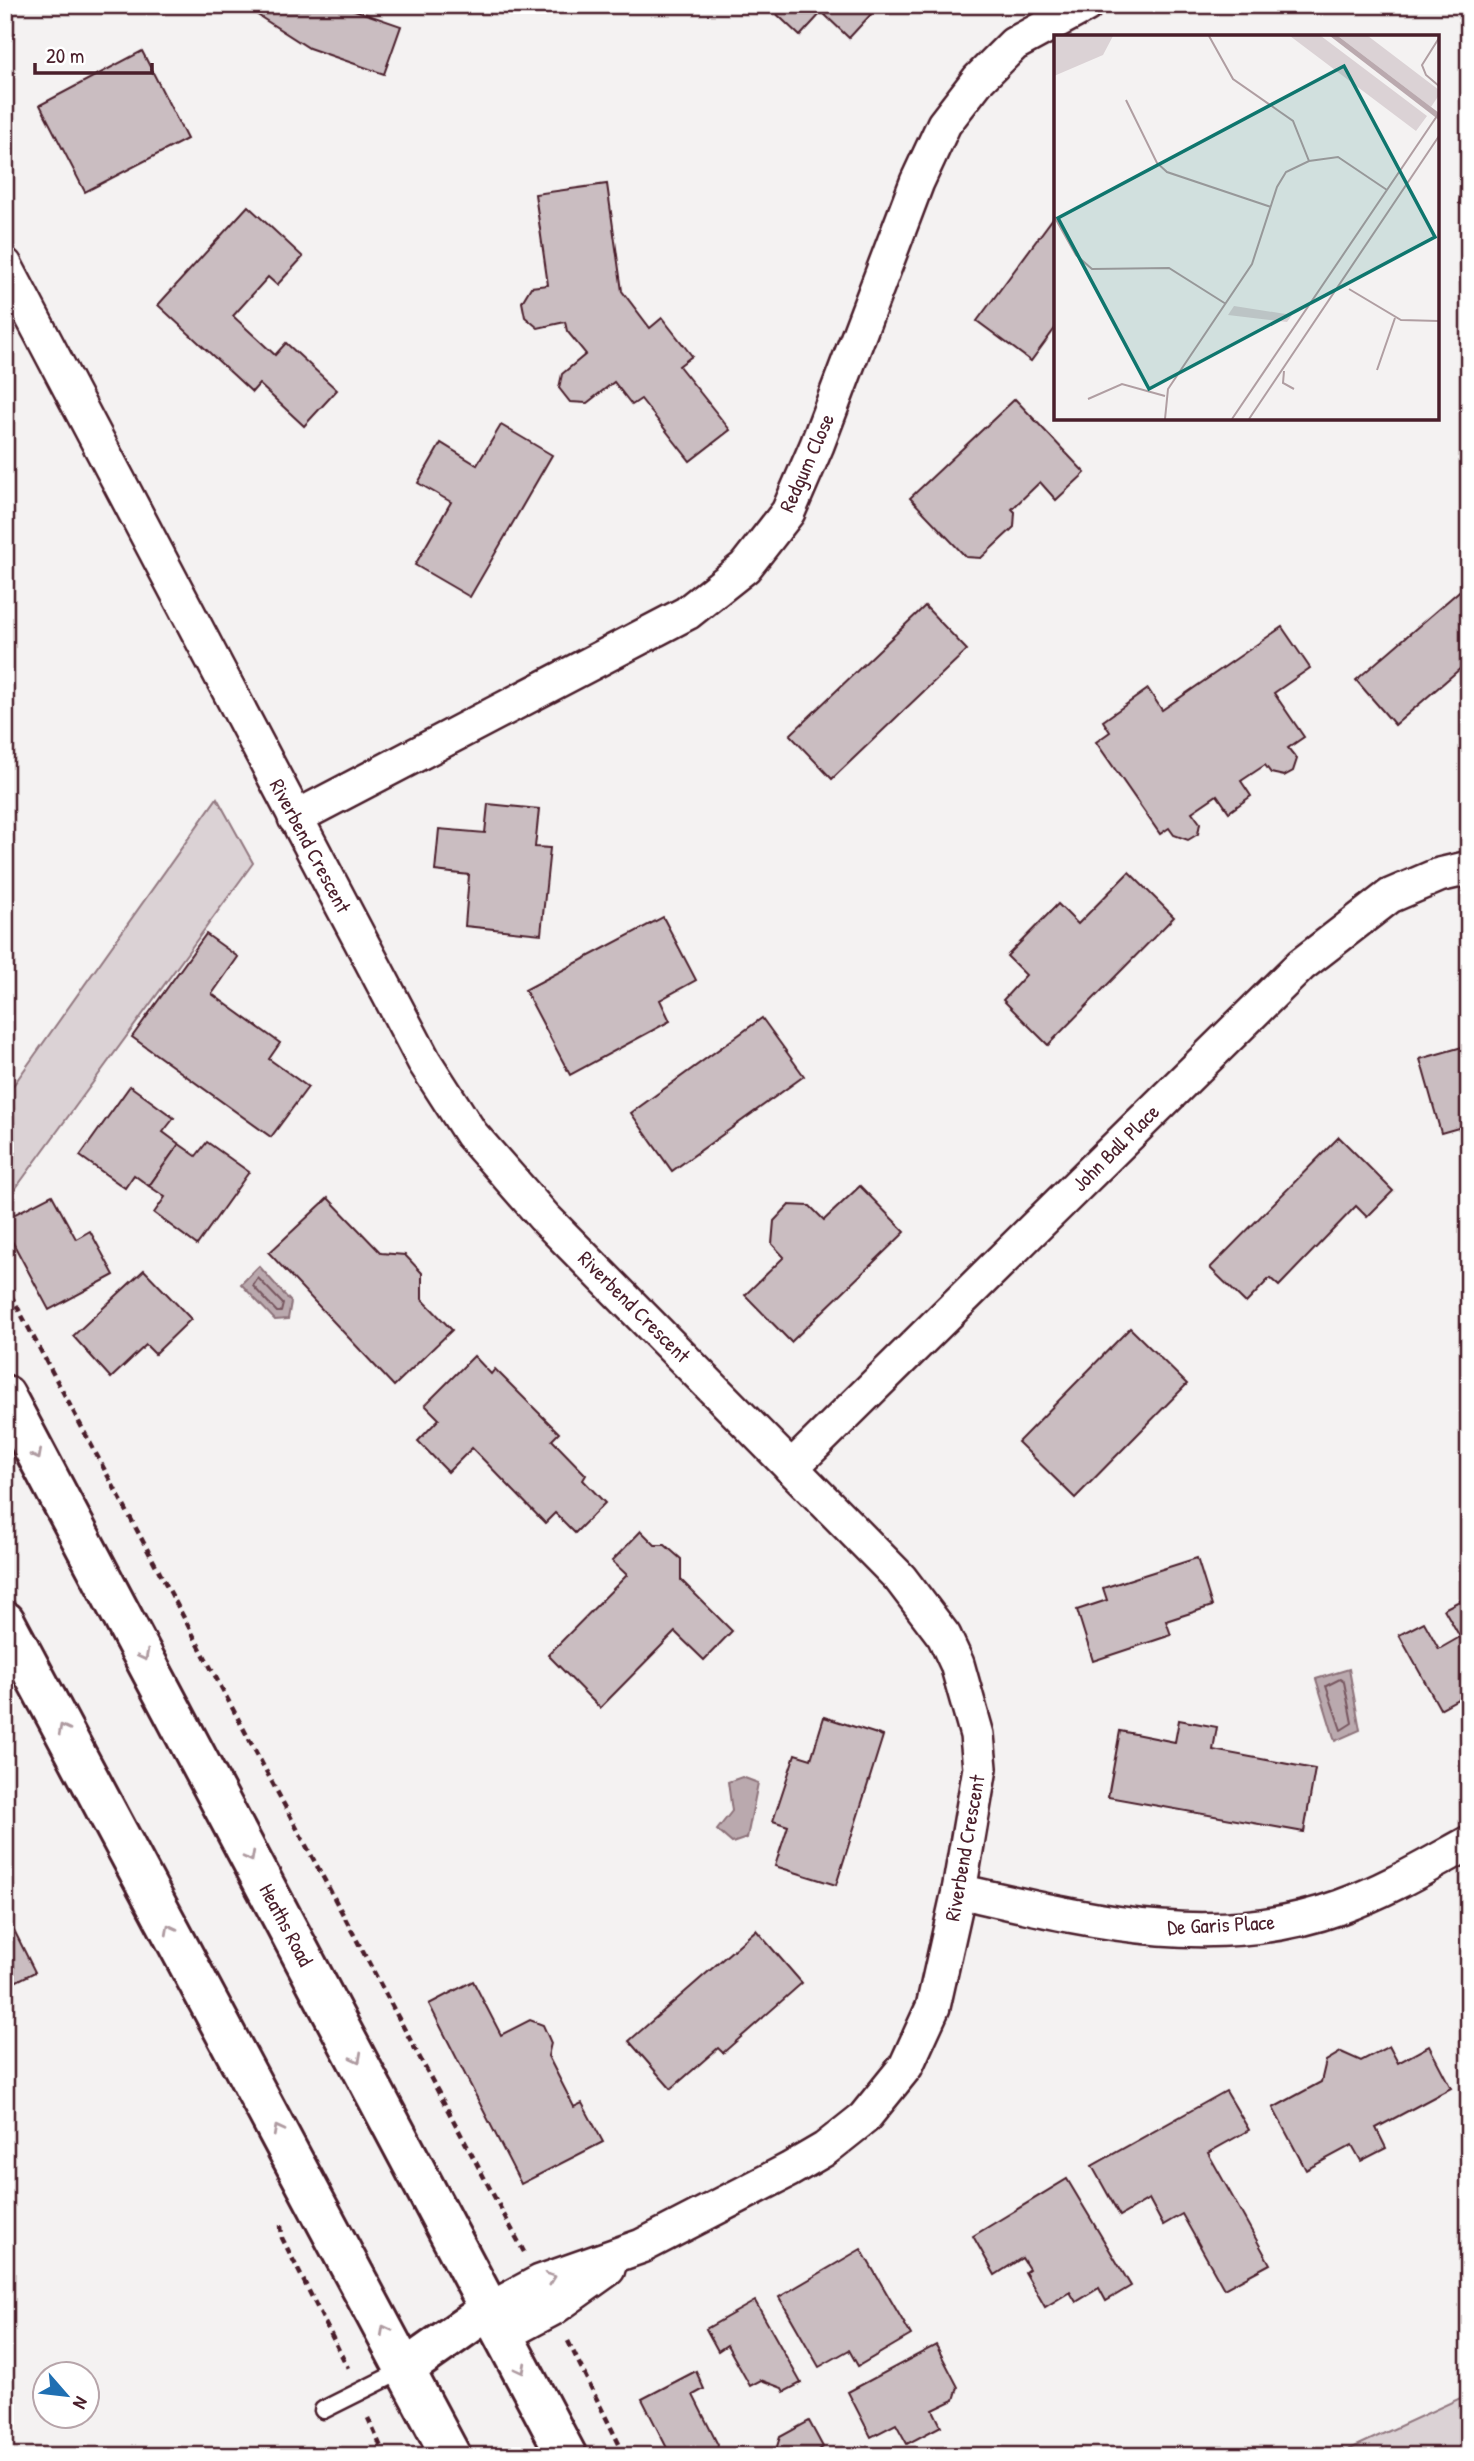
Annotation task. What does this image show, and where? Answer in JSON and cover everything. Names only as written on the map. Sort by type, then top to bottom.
[{"type":"main road","name":"Heaths Road","points":[[5,1395],[567,2456]]},
{"type":"main road","points":[[5,1621],[451,2456]]},
{"type":"main road","points":[[405,2369],[496,2322]]},
{"type":"street","name":"Redgum Close","points":[[295,818],[687,612],[745,567],[788,512],[817,445],[917,182],[944,124],[978,80],[1014,44],[1086,5]]},
{"type":"street","name":"Riverbend Crescent","points":[[5,264],[424,1060],[471,1133],[544,1217],[915,1596],[944,1636],[957,1664],[977,1735],[979,1768],[959,1891],[933,2007],[906,2066],[885,2096],[864,2118],[825,2149],[496,2322]]},
{"type":"street","name":"John Ball Place","points":[[791,1468],[1301,965],[1390,896],[1439,875],[1469,868]]},
{"type":"street","name":"De Garis Place","points":[[959,1891],[1107,1924],[1198,1930],[1245,1928],[1290,1921],[1340,1907],[1391,1885],[1469,1843]]},
{"type":"lane","points":[[323,2410],[405,2369]]},
{"type":"path","points":[[5,1284],[546,2296],[625,2456]]},
{"type":"shaded area","points":[[217,798],[253,863],[5,1203],[5,1097]]},
{"type":"shaded area","points":[[1469,2394],[1469,2456],[1335,2456]]},
{"type":"water","points":[[259,1266],[291,1302],[288,1319],[275,1320],[241,1284]]},
{"type":"water","points":[[1349,1669],[1360,1730],[1335,1741],[1316,1679]]},
{"type":"water","points":[[742,1777],[758,1783],[747,1838],[732,1843],[717,1830],[732,1811],[728,1782]]},
{"type":"building","points":[[242,5],[340,5],[401,26],[384,74],[309,48]]},
{"type":"building","points":[[767,5],[868,5],[874,11],[849,38],[822,12],[800,36]]},
{"type":"building","points":[[142,51],[187,139],[85,192],[40,105]]},
{"type":"building","points":[[1465,150],[1469,150],[1469,204],[1459,203]]},
{"type":"building","points":[[607,184],[622,291],[650,328],[662,318],[692,356],[679,366],[730,430],[690,461],[641,399],[632,405],[614,382],[587,403],[570,402],[559,388],[562,374],[586,354],[567,331],[565,322],[538,328],[525,317],[522,302],[531,287],[548,285],[535,194]]},
{"type":"building","points":[[248,206],[303,257],[277,285],[268,277],[233,316],[275,355],[286,343],[337,390],[304,426],[259,384],[252,392],[158,305]]},
{"type":"building","points":[[1054,217],[1054,330],[1031,361],[977,321]]},
{"type":"building","points":[[1015,399],[1085,473],[1056,500],[1040,482],[1012,509],[1015,512],[1014,527],[981,558],[966,557],[910,498]]},
{"type":"building","points":[[501,425],[552,455],[470,597],[415,565],[451,502],[418,483],[441,443],[477,465]]},
{"type":"building","points":[[1464,587],[1469,593],[1469,661],[1395,725],[1356,680]]},
{"type":"building","points":[[925,606],[967,650],[832,779],[790,735]]},
{"type":"building","points":[[1282,627],[1310,668],[1274,693],[1304,737],[1288,748],[1297,759],[1293,771],[1284,776],[1271,773],[1265,765],[1241,781],[1251,796],[1229,812],[1217,795],[1192,812],[1200,823],[1198,834],[1188,840],[1174,835],[1169,828],[1160,834],[1096,742],[1110,732],[1103,721],[1148,689],[1162,710]]},
{"type":"building","points":[[488,804],[539,809],[535,847],[550,848],[541,934],[465,926],[469,875],[435,871],[439,829],[485,833]]},
{"type":"building","points":[[1129,872],[1174,917],[1048,1045],[1003,1000],[1026,975],[1007,956],[1058,904],[1078,924]]},
{"type":"building","points":[[663,917],[696,980],[660,1000],[670,1021],[570,1075],[525,990]]},
{"type":"building","points":[[206,934],[238,957],[212,994],[280,1043],[269,1059],[308,1087],[271,1137],[132,1037]]},
{"type":"building","points":[[762,1018],[804,1076],[672,1171],[631,1113]]},
{"type":"building","points":[[1469,1045],[1469,1125],[1441,1133],[1420,1059]]},
{"type":"building","points":[[130,1086],[174,1118],[163,1132],[179,1144],[149,1186],[134,1175],[125,1188],[80,1156]]},
{"type":"building","points":[[1339,1137],[1393,1191],[1367,1217],[1356,1206],[1279,1286],[1270,1278],[1246,1303],[1210,1268]]},
{"type":"building","points":[[207,1142],[249,1172],[197,1245],[154,1213],[165,1197],[149,1186],[179,1144],[196,1156]]},
{"type":"building","points":[[860,1186],[905,1232],[791,1342],[745,1295],[784,1257],[772,1244],[774,1221],[789,1205],[810,1206],[824,1220]]},
{"type":"building","points":[[52,1195],[76,1239],[90,1231],[114,1275],[49,1310],[5,1228],[5,1219]]},
{"type":"building","points":[[328,1198],[381,1253],[405,1255],[422,1273],[422,1299],[452,1330],[394,1386],[269,1253]]},
{"type":"building","points":[[144,1270],[191,1319],[155,1354],[146,1345],[111,1378],[73,1336]]},
{"type":"building","points":[[1130,1328],[1187,1384],[1075,1498],[1018,1442]]},
{"type":"building","points":[[474,1356],[491,1374],[495,1369],[559,1433],[552,1440],[586,1475],[583,1480],[605,1503],[575,1533],[555,1513],[545,1523],[472,1448],[448,1472],[418,1441],[439,1419],[425,1405]]},
{"type":"building","points":[[641,1531],[655,1545],[665,1545],[681,1559],[681,1580],[732,1631],[704,1660],[675,1632],[600,1708],[548,1655],[627,1575],[612,1561]]},
{"type":"building","points":[[1197,1558],[1212,1606],[1166,1621],[1171,1635],[1093,1661],[1077,1610],[1107,1600],[1103,1588]]},
{"type":"building","points":[[1465,1598],[1469,1605],[1469,1693],[1440,1709],[1399,1635],[1424,1622],[1439,1649],[1460,1637],[1444,1609]]},
{"type":"building","points":[[824,1717],[883,1736],[836,1885],[775,1866],[788,1826],[773,1821],[795,1754],[811,1759]]},
{"type":"building","points":[[1179,1720],[1217,1727],[1213,1750],[1315,1769],[1304,1832],[1108,1797],[1120,1731],[1175,1742]]},
{"type":"building","points":[[5,1912],[35,1972],[5,1987]]},
{"type":"building","points":[[756,1930],[802,1983],[723,2053],[718,2048],[671,2089],[629,2041]]},
{"type":"building","points":[[473,1981],[501,2035],[530,2020],[543,2025],[551,2043],[548,2056],[574,2107],[582,2103],[603,2142],[521,2184],[429,2004]]},
{"type":"building","points":[[1389,2046],[1398,2063],[1429,2046],[1451,2088],[1376,2128],[1386,2148],[1361,2161],[1352,2145],[1306,2170],[1273,2108],[1321,2082],[1326,2061],[1341,2052],[1361,2061]]},
{"type":"building","points":[[1226,2091],[1249,2130],[1208,2153],[1270,2264],[1224,2289],[1182,2214],[1163,2225],[1149,2199],[1120,2216],[1092,2166]]},
{"type":"building","points":[[1067,2179],[1131,2286],[1106,2301],[1099,2288],[1076,2302],[1070,2292],[1045,2307],[1025,2272],[1029,2269],[1022,2258],[995,2275],[973,2236]]},
{"type":"building","points":[[861,2249],[911,2335],[858,2366],[849,2350],[819,2367],[779,2297]]},
{"type":"building","points":[[755,2301],[801,2383],[784,2392],[782,2388],[761,2380],[750,2386],[727,2345],[718,2351],[706,2329]]},
{"type":"building","points":[[936,2345],[958,2387],[954,2400],[933,2410],[941,2426],[907,2444],[896,2424],[871,2437],[848,2392]]},
{"type":"building","points":[[696,2371],[704,2389],[693,2395],[718,2445],[715,2456],[671,2456],[642,2399]]},
{"type":"building","points":[[809,2421],[823,2447],[819,2450],[822,2456],[774,2456],[780,2437]]}]
